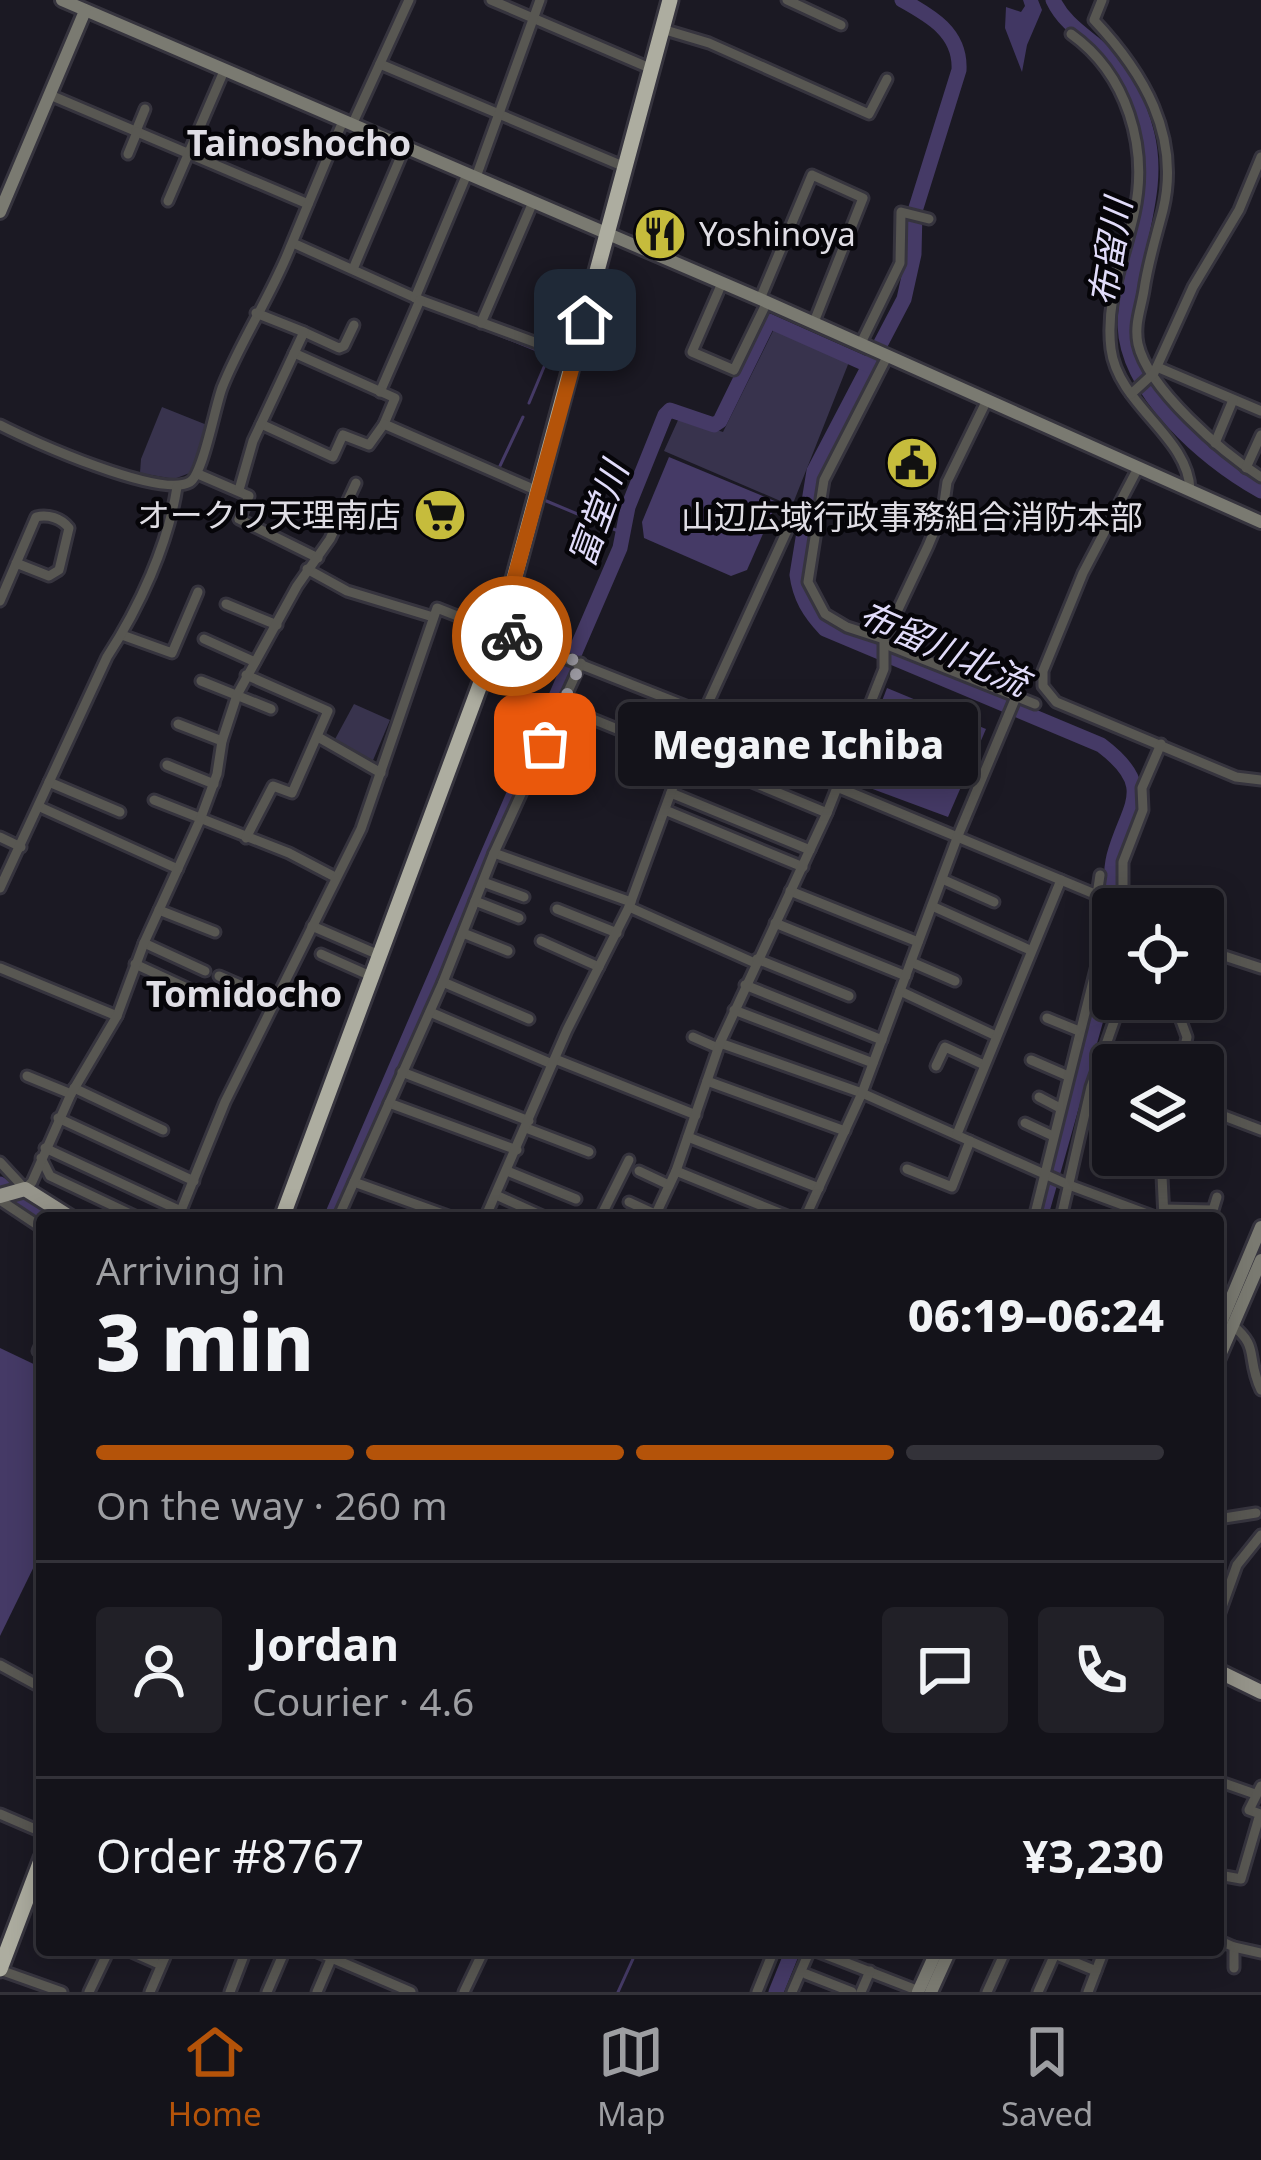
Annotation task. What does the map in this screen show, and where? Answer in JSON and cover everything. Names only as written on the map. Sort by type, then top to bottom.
[{"type":"highway","points":[[284,1212],[500,631],[670,0]]},
{"type":"highway","points":[[0,1970],[36,1874]]},
{"type":"main road","points":[[1,1197],[22,1189],[50,1212]]},
{"type":"main road","points":[[1224,1674],[1261,1692]]},
{"type":"street","points":[[62,0],[814,322],[1261,522]]},
{"type":"street","points":[[0,887],[154,563],[177,487],[198,474],[212,416],[256,313],[410,0]]},
{"type":"street","points":[[491,0],[652,69]]},
{"type":"street","points":[[380,392],[499,116],[540,0]]},
{"type":"street","points":[[787,0],[841,25]]},
{"type":"street","points":[[1102,0],[1094,20],[1128,56],[1144,82],[1166,143],[1164,206],[1137,321],[1142,357],[1186,416],[1261,477]]},
{"type":"street","points":[[0,212],[84,7]]},
{"type":"street","points":[[662,29],[709,43],[868,114],[887,80]]},
{"type":"street","points":[[1071,34],[1090,47],[1113,75],[1134,136],[1138,186],[1113,292],[1111,352],[1133,393],[1190,469],[1190,490]]},
{"type":"street","points":[[380,64],[625,167]]},
{"type":"street","points":[[168,201],[224,71]]},
{"type":"street","points":[[50,95],[308,204]]},
{"type":"street","points":[[128,154],[145,109]]},
{"type":"street","points":[[353,269],[405,147]]},
{"type":"street","points":[[1133,393],[1154,372],[1192,287],[1257,175],[1261,157]]},
{"type":"street","points":[[722,283],[692,352],[734,370],[812,175],[863,197],[814,322]]},
{"type":"street","points":[[481,323],[533,202]]},
{"type":"street","points":[[863,344],[900,263],[901,212],[927,219]]},
{"type":"street","points":[[293,243],[418,299],[575,357]]},
{"type":"street","points":[[256,313],[339,348],[354,325]]},
{"type":"street","points":[[239,490],[261,424],[304,332]]},
{"type":"street","points":[[261,424],[333,457],[344,435],[369,445],[384,424],[395,398],[294,353]]},
{"type":"street","points":[[886,354],[833,457],[809,565],[814,598],[825,614],[847,627],[1035,704]]},
{"type":"street","points":[[1154,372],[1261,411]]},
{"type":"street","points":[[656,1212],[676,1171],[734,1010],[837,787],[883,666],[885,643],[943,510],[947,482],[987,400]]},
{"type":"street","points":[[1215,443],[1233,400]]},
{"type":"street","points":[[384,424],[540,492]]},
{"type":"street","points":[[0,425],[89,466],[177,487]]},
{"type":"street","points":[[1246,468],[1261,435]]},
{"type":"street","points":[[1138,468],[1083,574],[1042,680],[1048,696],[1236,777],[1261,780]]},
{"type":"street","points":[[198,474],[249,496],[239,519],[318,558]]},
{"type":"street","points":[[0,1162],[22,1189],[117,1016],[214,784],[237,695],[356,483]]},
{"type":"street","points":[[0,601],[16,563],[36,517],[64,522],[68,528],[58,570],[50,576],[16,563]]},
{"type":"street","points":[[488,1212],[630,904],[671,793],[758,588],[794,521],[816,525]]},
{"type":"street","points":[[308,569],[347,590],[433,617]]},
{"type":"street","points":[[172,653],[198,592]]},
{"type":"street","points":[[226,604],[277,625]]},
{"type":"street","points":[[180,1212],[224,1102],[362,829],[436,608],[706,712],[800,754],[837,787],[1092,894]]},
{"type":"street","points":[[122,635],[188,659]]},
{"type":"street","points":[[204,639],[255,662]]},
{"type":"street","points":[[345,1212],[494,853],[563,707],[575,661]]},
{"type":"street","points":[[246,838],[273,786],[292,793],[328,711],[247,674]]},
{"type":"street","points":[[201,681],[271,709]]},
{"type":"street","points":[[808,1212],[862,1093],[957,838],[1016,697]]},
{"type":"street","points":[[563,707],[826,813]]},
{"type":"street","points":[[178,724],[222,741]]},
{"type":"street","points":[[318,736],[381,773]]},
{"type":"street","points":[[1121,888],[1123,862],[1143,810],[1142,788],[1162,744]]},
{"type":"street","points":[[167,765],[214,784]]},
{"type":"street","points":[[49,782],[120,812]]},
{"type":"street","points":[[671,793],[810,850]]},
{"type":"street","points":[[154,800],[289,853],[335,877]]},
{"type":"street","points":[[40,807],[178,869]]},
{"type":"street","points":[[665,810],[802,866]]},
{"type":"street","points":[[0,837],[21,847]]},
{"type":"street","points":[[494,853],[630,904],[844,997]]},
{"type":"street","points":[[1100,875],[1100,888]]},
{"type":"street","points":[[942,879],[994,902]]},
{"type":"street","points":[[956,1134],[1061,880]]},
{"type":"street","points":[[483,882],[524,898]]},
{"type":"street","points":[[790,891],[918,942]]},
{"type":"street","points":[[475,902],[519,918]]},
{"type":"street","points":[[932,905],[1030,950]]},
{"type":"street","points":[[557,909],[617,933]]},
{"type":"street","points":[[159,910],[215,932]]},
{"type":"street","points":[[775,923],[906,976]]},
{"type":"street","points":[[312,926],[381,956]]},
{"type":"street","points":[[463,933],[508,951]]},
{"type":"street","points":[[542,941],[599,967]]},
{"type":"street","points":[[144,943],[205,971]]},
{"type":"street","points":[[321,954],[373,976]]},
{"type":"street","points":[[1224,956],[1261,968]]},
{"type":"street","points":[[911,962],[955,982]]},
{"type":"street","points":[[135,964],[211,999],[209,1004]]},
{"type":"street","points":[[0,968],[117,1016]]},
{"type":"street","points":[[219,976],[275,1000]]},
{"type":"street","points":[[443,982],[530,1019]]},
{"type":"street","points":[[1036,1212],[1092,983]]},
{"type":"street","points":[[745,986],[882,1040]]},
{"type":"street","points":[[900,991],[994,1035]]},
{"type":"street","points":[[734,1010],[873,1064]]},
{"type":"street","points":[[430,1012],[695,1115]]},
{"type":"street","points":[[1047,1018],[1079,1031]]},
{"type":"street","points":[[1062,1212],[1091,1087],[1114,1020]]},
{"type":"street","points":[[693,1037],[862,1093],[1069,1185],[1153,1212]]},
{"type":"street","points":[[936,1066],[945,1047],[982,1064]]},
{"type":"street","points":[[1031,1060],[1068,1076]]},
{"type":"street","points":[[402,1072],[589,1152]]},
{"type":"street","points":[[27,1076],[163,1130]]},
{"type":"street","points":[[707,1082],[845,1131]]},
{"type":"street","points":[[1039,1097],[1060,1108]]},
{"type":"street","points":[[389,1103],[517,1150]]},
{"type":"street","points":[[1224,1116],[1261,1130]]},
{"type":"street","points":[[58,1118],[194,1181]]},
{"type":"street","points":[[1025,1123],[1053,1136]]},
{"type":"street","points":[[688,1136],[819,1188]]},
{"type":"street","points":[[907,1168],[952,1187],[970,1141]]},
{"type":"street","points":[[43,1153],[172,1212]]},
{"type":"street","points":[[43,1153],[50,1176],[126,1212]]},
{"type":"street","points":[[603,1212],[629,1160]]},
{"type":"street","points":[[507,1171],[576,1199]]},
{"type":"street","points":[[639,1171],[669,1185]]},
{"type":"street","points":[[676,1171],[777,1212]]},
{"type":"street","points":[[1161,1176],[1162,1212]]},
{"type":"street","points":[[354,1182],[437,1212]]},
{"type":"street","points":[[496,1196],[533,1212]]},
{"type":"street","points":[[1,1197],[36,1223]]},
{"type":"street","points":[[1193,1212],[1213,1210],[1217,1197]]},
{"type":"street","points":[[629,1202],[647,1212]]},
{"type":"street","points":[[1224,1321],[1261,1226]]},
{"type":"street","points":[[1224,1322],[1261,1260]]},
{"type":"street","points":[[1224,1324],[1257,1336],[1256,1383],[1261,1390]]},
{"type":"street","points":[[1224,1518],[1259,1514]]},
{"type":"street","points":[[1224,1601],[1237,1565],[1261,1535]]},
{"type":"street","points":[[0,1665],[36,1685]]},
{"type":"street","points":[[1224,1782],[1258,1790],[1249,1810],[1260,1814],[1241,1879],[1224,1876]]},
{"type":"street","points":[[0,1814],[36,1829]]},
{"type":"street","points":[[1224,1942],[1261,1953]]},
{"type":"street","points":[[1234,1946],[1234,1968]]},
{"type":"street","points":[[89,1992],[106,1956]]},
{"type":"street","points":[[141,1956],[161,1965]]},
{"type":"street","points":[[150,1992],[165,1956]]},
{"type":"street","points":[[230,1992],[244,1956]]},
{"type":"street","points":[[317,1992],[332,1956]]},
{"type":"street","points":[[337,1956],[411,1992]]},
{"type":"street","points":[[464,1992],[481,1956]]},
{"type":"street","points":[[758,1992],[772,1956]]},
{"type":"street","points":[[792,1992],[810,1956]]},
{"type":"street","points":[[829,1956],[918,1991],[934,1956]]},
{"type":"street","points":[[931,1992],[947,1956]]},
{"type":"street","points":[[987,1992],[1003,1956]]},
{"type":"street","points":[[1038,1992],[1049,1956]]},
{"type":"street","points":[[1060,1956],[1096,1971]]},
{"type":"street","points":[[1088,1992],[1102,1956]]},
{"type":"street","points":[[267,1992],[282,1957]]},
{"type":"street","points":[[0,1970],[62,1992]]},
{"type":"street","points":[[806,1974],[857,1992],[869,1971]]},
{"type":"shaded area","points":[[1023,0],[1038,0],[1042,10],[1022,72],[1005,28],[1006,7],[1021,12]]},
{"type":"shaded area","points":[[774,329],[849,362],[792,506],[664,451],[679,418],[723,432]]},
{"type":"shaded area","points":[[162,407],[207,425],[195,471],[174,479],[140,473]]},
{"type":"shaded area","points":[[669,457],[777,502],[747,570],[731,576],[644,538],[642,522]]},
{"type":"shaded area","points":[[887,688],[986,729],[948,817],[851,781]]},
{"type":"shaded area","points":[[354,704],[390,720],[371,765],[334,741]]},
{"type":"shaded area","points":[[0,1348],[36,1365],[36,1562],[0,1636]]},
{"type":"waterway","name":"布留川北流","points":[[902,0],[933,19],[949,36],[959,70],[915,211],[914,254],[904,299],[814,471],[798,583],[806,604],[825,629],[1101,745],[1118,760],[1129,773],[1134,798],[1112,864],[1111,888]]},
{"type":"waterway","name":"布留川","points":[[1053,0],[1122,75],[1147,134],[1149,193],[1125,325],[1139,375],[1194,443],[1261,491]]},
{"type":"waterway","name":"富堂川","points":[[334,1212],[620,548],[628,507],[665,415],[670,410],[714,425],[720,421],[769,321],[868,365]]},
{"type":"waterway","points":[[482,328],[549,355],[529,403]]},
{"type":"waterway","points":[[499,468],[523,417]]},
{"type":"waterway","points":[[512,485],[530,494]]},
{"type":"waterway","points":[[544,500],[623,533]]},
{"type":"waterway","name":"布留川北流","points":[[1042,1212],[1096,1020]]},
{"type":"waterway","points":[[0,1184],[40,1212]]},
{"type":"waterway","points":[[618,1992],[634,1956]]},
{"type":"waterway","name":"布留川北流","points":[[776,1992],[791,1956]]},
{"type":"way so far","points":[[512,636],[581,663],[545,744]]},
{"type":"place","name":"Yoshinoya","points":[[660,234]]},
{"type":"place","name":"山辺広域行政事務組合消防本部","points":[[912,463]]},
{"type":"place","name":"オークワ天理南店","points":[[440,515]]},
{"type":"place","name":"Megane Ichiba","points":[[545,744]]},
{"type":"district","name":"Tainoshocho","points":[[299,143]]},
{"type":"district","name":"Tomidocho","points":[[244,994]]},
{"type":"route","points":[[512,636],[500,631],[585,320]]}]
